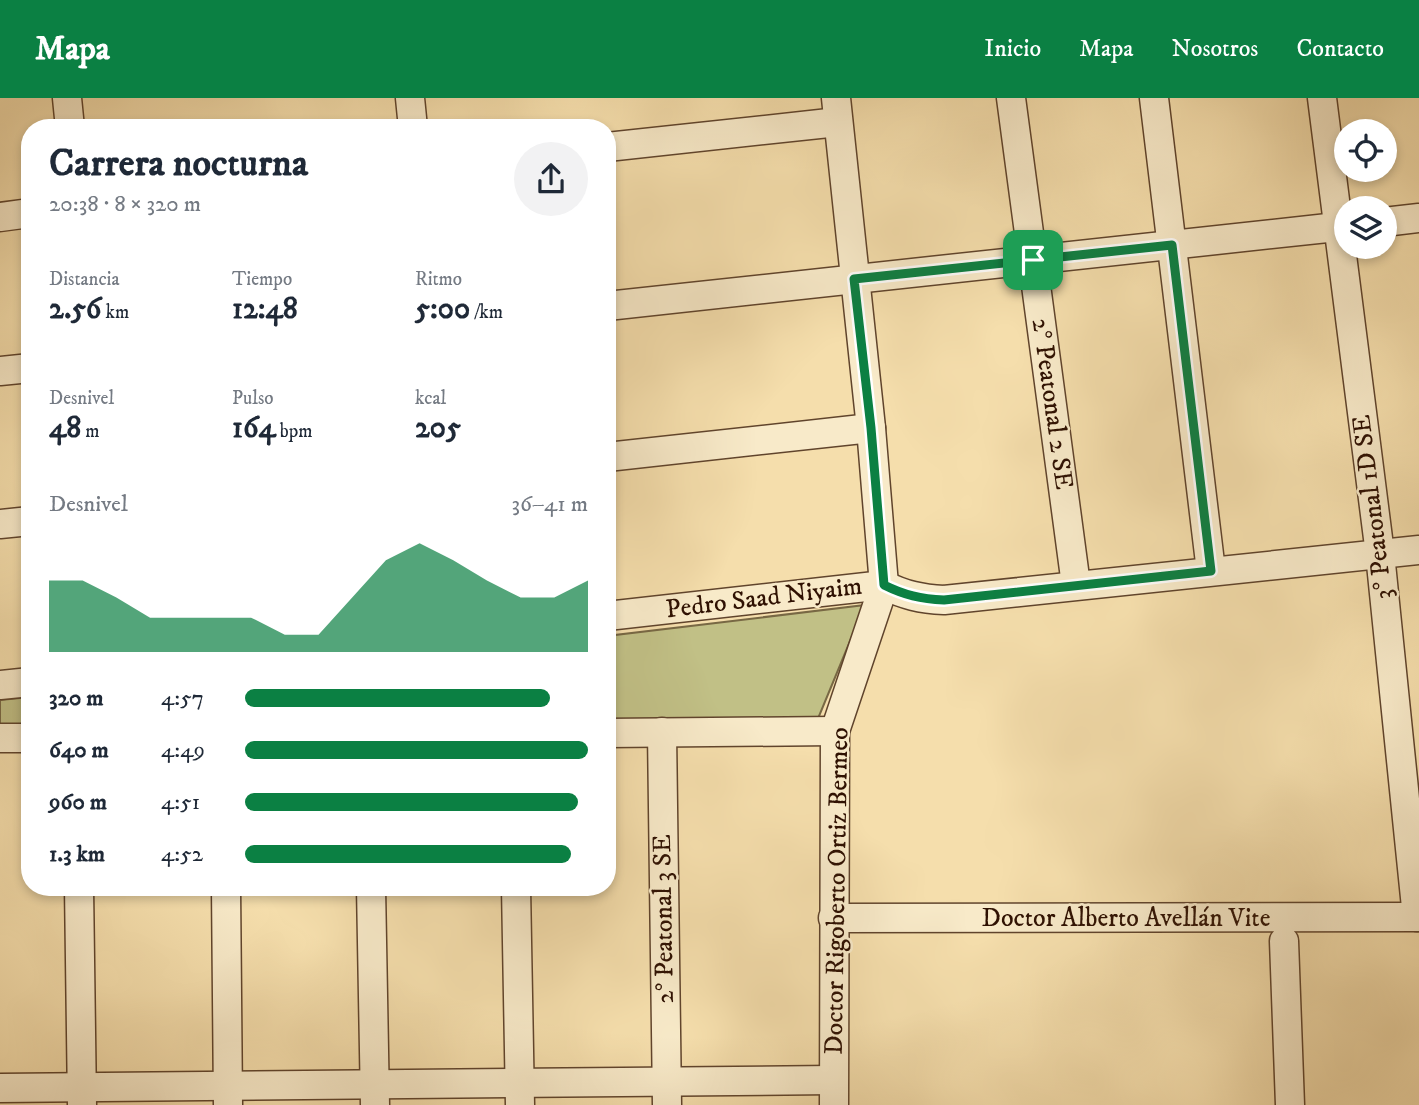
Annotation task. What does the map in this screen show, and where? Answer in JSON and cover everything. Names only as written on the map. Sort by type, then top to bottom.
[{"type":"street","points":[[67,98],[69,119]]},
{"type":"street","points":[[410,98],[411,119]]},
{"type":"street","name":"2° Peatonal 2 SE","points":[[1011,98],[1076,585]]},
{"type":"street","points":[[1154,98],[1211,571]]},
{"type":"street","name":"3° Peatonal 1D SE","points":[[1322,98],[1337,196]]},
{"type":"street","points":[[616,146],[837,110]]},
{"type":"street","name":"Doctor Rigoberto Ortiz Bermeo","points":[[833,1092],[835,731],[884,585],[871,428],[837,110]]},
{"type":"street","points":[[0,217],[21,214]]},
{"type":"street","points":[[1397,221],[1419,218]]},
{"type":"street","points":[[616,305],[1334,227]]},
{"type":"street","name":"3° Peatonal 1D SE","points":[[1346,259],[1418,917]]},
{"type":"street","points":[[0,371],[21,369]]},
{"type":"street","points":[[616,456],[871,428]]},
{"type":"street","points":[[0,524],[21,522]]},
{"type":"street","name":"Pedro Saad Niyaim","points":[[616,615],[884,585],[921,599],[944,600],[1419,550]]},
{"type":"street","points":[[0,685],[21,683]]},
{"type":"street","points":[[616,733],[835,731]]},
{"type":"street","name":"2° Peatonal 3 SE","points":[[662,732],[667,1093]]},
{"type":"street","points":[[0,738],[21,738]]},
{"type":"street","points":[[79,896],[82,1096]]},
{"type":"street","points":[[226,896],[228,1095]]},
{"type":"street","points":[[371,896],[375,1095]]},
{"type":"street","points":[[516,896],[520,1094]]},
{"type":"street","name":"Doctor Alberto Avellán Vite","points":[[833,918],[1418,917]]},
{"type":"street","points":[[1284,941],[1290,1105]]},
{"type":"street","points":[[0,1088],[82,1096],[833,1092]]},
{"type":"shaded area","points":[[865,605],[817,721],[616,725],[616,635]]},
{"type":"shaded area","points":[[21,698],[21,724],[0,725],[0,700]]},
{"type":"route","points":[[1172,245],[1211,571],[944,600],[921,599],[902,594],[884,585],[871,428],[854,279],[1033,260],[1172,245]]}]
